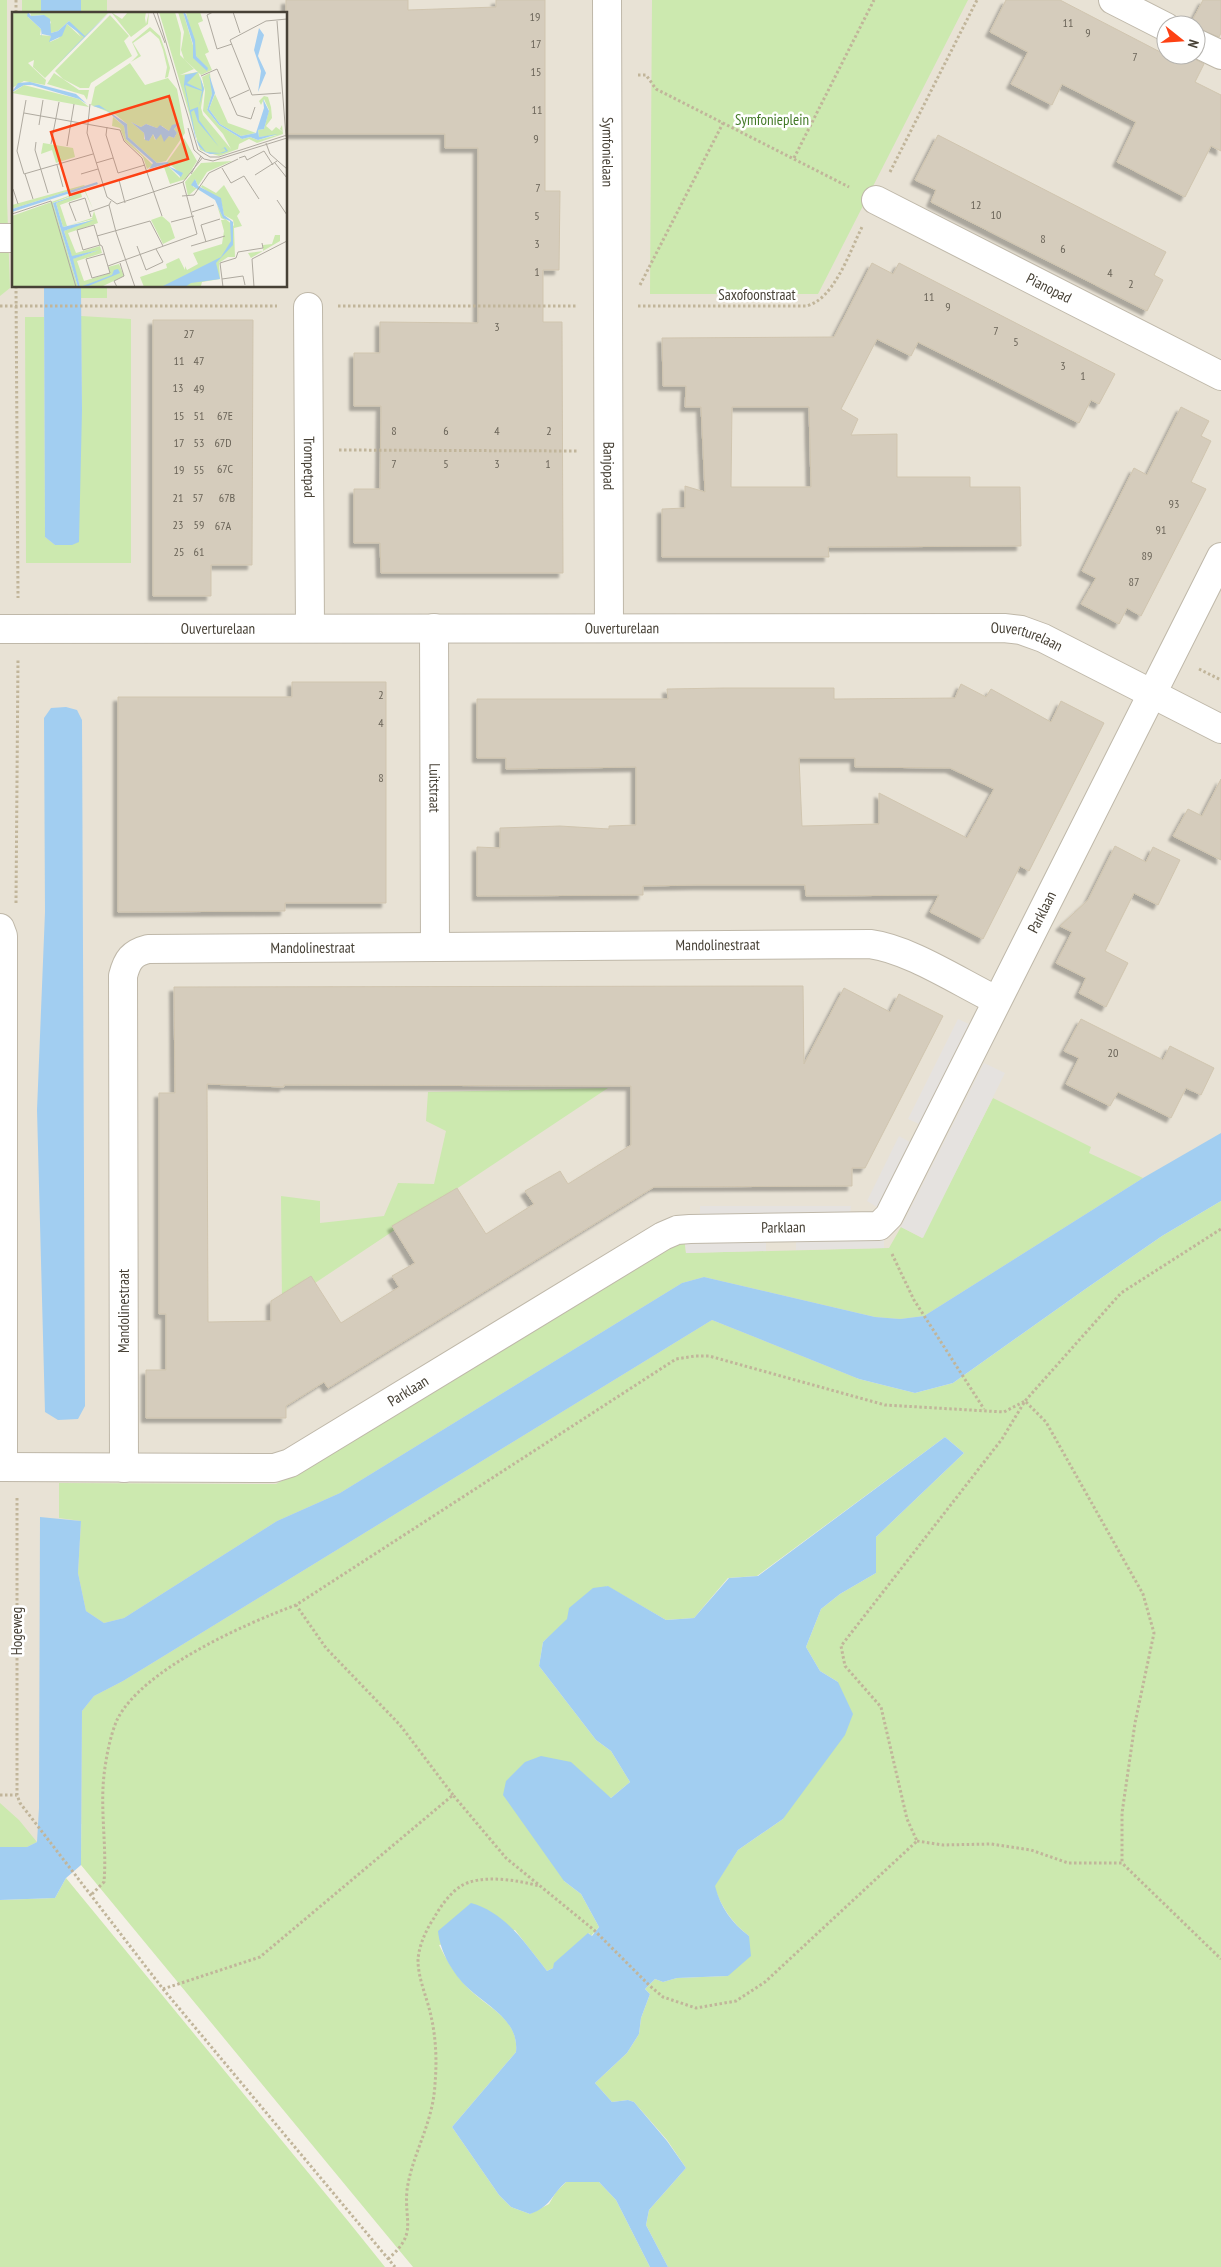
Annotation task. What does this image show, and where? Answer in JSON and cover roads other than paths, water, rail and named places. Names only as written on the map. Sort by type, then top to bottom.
[{"type":"street","name":"Symfonielaan","points":[[607,0],[608,74],[619,306]]},
{"type":"street","points":[[1113,0],[1156,22]]},
{"type":"street","points":[[1206,47],[1221,55]]},
{"type":"street","name":"Pianopad","points":[[876,200],[1221,376]]},
{"type":"street","name":"Trompetpad","points":[[308,306],[310,627]]},
{"type":"street","name":"Banjopad","points":[[609,628],[608,451],[619,306]]},
{"type":"street","name":"Parklaan","points":[[7,1467],[274,1468],[290,1463],[638,1250],[677,1230],[879,1226],[889,1216],[996,1000],[1221,557]]},
{"type":"street","name":"Ouverturelaan","points":[[9,629],[310,627],[1004,628],[1021,630],[1043,638],[1221,729]]},
{"type":"street","name":"Luitstraat","points":[[434,628],[435,947]]},
{"type":"street","points":[[2,932],[7,1467]]},
{"type":"street","name":"Mandolinestraat","points":[[124,1468],[124,976],[130,957],[148,949],[870,944],[885,946],[902,953],[996,1000]]},
{"type":"water","points":[[41,0],[81,0],[81,12],[41,12]]},
{"type":"water","points":[[44,288],[81,288],[82,410],[79,542],[72,545],[55,545],[45,537]]},
{"type":"water","points":[[66,707],[77,710],[82,720],[85,1406],[78,1419],[58,1420],[45,1412],[37,1110],[45,912],[44,718],[51,708]]},
{"type":"water","points":[[1221,1133],[1221,1201],[1162,1236],[953,1383],[915,1393],[859,1379],[712,1320],[123,1681],[94,1696],[82,1711],[81,1865],[66,1878],[55,1898],[0,1900],[0,1847],[27,1847],[37,1842],[39,1808],[40,1517],[81,1521],[78,1573],[86,1611],[104,1623],[124,1618],[277,1521],[340,1493],[682,1283],[704,1277],[875,1317],[900,1319],[924,1316],[1143,1178]]},
{"type":"water","points":[[945,1437],[964,1453],[876,1537],[876,1573],[840,1594],[821,1609],[806,1647],[820,1671],[838,1682],[853,1714],[845,1735],[783,1819],[738,1850],[715,1886],[727,1914],[749,1936],[751,1956],[728,1976],[677,1978],[663,1982],[655,1979],[645,1989],[650,1994],[641,2018],[639,2034],[627,2053],[595,2083],[612,2102],[628,2100],[634,2102],[667,2141],[686,2168],[649,2210],[646,2225],[668,2267],[650,2267],[616,2200],[599,2182],[566,2182],[543,2208],[530,2214],[511,2207],[499,2195],[452,2127],[516,2052],[516,2041],[513,2031],[501,2015],[468,1988],[452,1969],[441,1947],[438,1931],[471,1903],[495,1914],[514,1930],[547,1971],[553,1968],[554,1963],[588,1933],[592,1936],[599,1927],[581,1894],[564,1881],[503,1795],[506,1781],[525,1762],[541,1756],[571,1762],[611,1798],[630,1782],[611,1751],[596,1740],[539,1666],[543,1642],[567,1619],[569,1608],[593,1588],[608,1586],[666,1620],[694,1618],[729,1578],[758,1576]]},
{"type":"park label","name":"Symfonieplein","points":[[772,120]]}]
